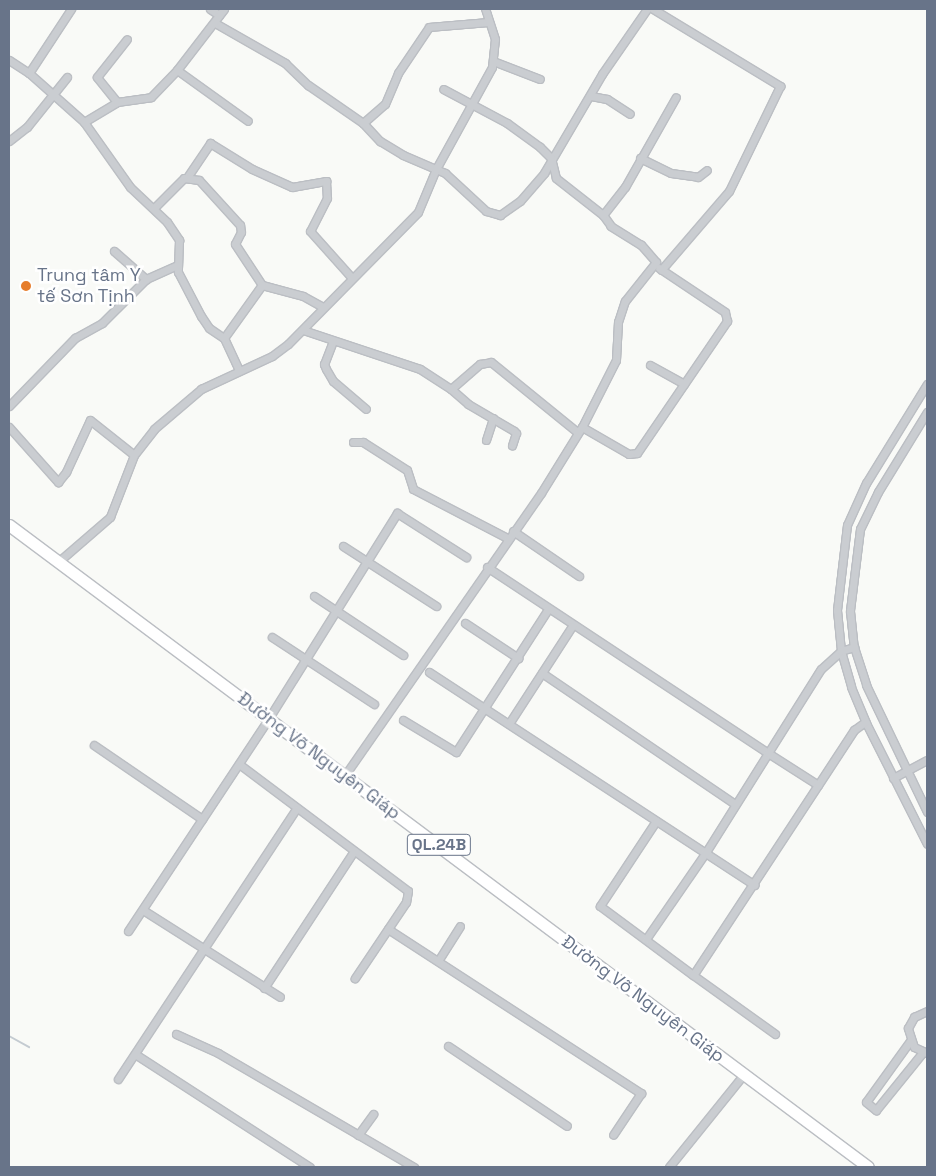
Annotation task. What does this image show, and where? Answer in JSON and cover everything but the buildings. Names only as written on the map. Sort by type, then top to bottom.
[{"type":"main road","name":"Đường Võ Nguyên Giáp","points":[[9,525],[868,1167]]},
{"type":"street","points":[[29,73],[71,9]]},
{"type":"street","points":[[210,9],[219,15]]},
{"type":"street","points":[[84,122],[118,102],[151,97],[177,70],[224,9]]},
{"type":"street","points":[[58,562],[112,514],[134,455],[154,429],[201,389],[272,356],[303,330],[323,307],[418,212],[436,169],[493,61],[495,39],[485,9]]},
{"type":"street","points":[[215,22],[285,62],[308,85],[363,122],[380,141],[403,155],[436,169],[466,190],[486,212],[500,216],[520,201],[544,173],[551,158],[647,9]]},
{"type":"street","points":[[344,775],[513,531],[580,430],[616,360],[618,322],[624,301],[658,268],[729,191],[780,86],[653,9]]},
{"type":"street","points":[[363,122],[385,104],[398,73],[429,27],[488,22]]},
{"type":"street","points":[[118,102],[97,77],[127,39]]},
{"type":"street","points":[[9,60],[29,73],[84,122],[130,187],[154,208],[179,240],[181,251],[177,265],[201,316],[210,328],[224,338],[240,370]]},
{"type":"street","points":[[493,61],[540,79]]},
{"type":"street","points":[[177,70],[248,121]]},
{"type":"street","points":[[9,141],[23,130],[67,77]]},
{"type":"street","points":[[443,89],[506,123],[551,158],[556,178],[603,215],[611,226],[648,251],[658,268],[729,318],[637,453],[629,454],[580,430],[491,362],[480,364],[451,389]]},
{"type":"street","points":[[591,96],[607,99],[630,114]]},
{"type":"street","points":[[603,215],[625,187],[676,96]]},
{"type":"street","points":[[154,208],[188,176],[210,143],[252,169],[292,187],[326,181],[327,198],[310,231],[352,278]]},
{"type":"street","points":[[640,158],[671,174],[698,177],[707,170]]},
{"type":"street","points":[[188,176],[207,186],[238,222],[242,229],[235,244],[262,285],[303,296],[323,307]]},
{"type":"street","points":[[114,251],[146,279]]},
{"type":"street","points":[[9,406],[62,349],[86,330],[93,330],[102,323],[146,279],[177,265]]},
{"type":"street","points":[[224,338],[262,285]]},
{"type":"street","points":[[303,330],[420,369],[451,389],[468,404],[516,433],[512,445]]},
{"type":"street","points":[[333,341],[324,364],[326,369],[333,381],[366,409]]},
{"type":"street","points":[[650,364],[684,384]]},
{"type":"street","points":[[927,384],[866,483],[847,525],[837,610],[840,651],[865,722],[927,844]]},
{"type":"street","points":[[927,412],[878,492],[860,529],[850,612],[854,647],[880,718],[927,812]]},
{"type":"street","points":[[486,440],[493,418]]},
{"type":"street","points":[[9,428],[58,482],[66,472],[90,420],[134,455]]},
{"type":"street","points":[[353,442],[362,442],[407,470],[413,488],[507,538]]},
{"type":"street","points":[[128,931],[269,718],[397,513],[466,557]]},
{"type":"street","points":[[513,531],[579,576]]},
{"type":"street","points":[[343,546],[436,606]]},
{"type":"street","points":[[487,567],[572,626],[670,686],[818,785]]},
{"type":"street","points":[[314,596],[403,655]]},
{"type":"street","points":[[403,720],[456,752],[487,708],[548,609]]},
{"type":"street","points":[[466,623],[518,658]]},
{"type":"street","points":[[510,722],[572,626]]},
{"type":"street","points":[[272,637],[374,704]]},
{"type":"street","points":[[646,939],[706,852],[821,669],[840,651],[854,647]]},
{"type":"street","points":[[429,672],[510,722],[754,885]]},
{"type":"street","points":[[542,674],[735,804]]},
{"type":"street","points":[[693,975],[754,885],[854,730],[865,722]]},
{"type":"street","points":[[94,745],[202,820]]},
{"type":"street","points":[[893,778],[927,760]]},
{"type":"street","points":[[239,764],[296,809],[408,891],[406,902],[355,978]]},
{"type":"street","points":[[118,1079],[296,809]]},
{"type":"street","points":[[656,821],[600,906],[775,1034]]},
{"type":"street","points":[[264,988],[354,851]]},
{"type":"street","points":[[143,910],[280,997]]},
{"type":"street","points":[[438,961],[460,926]]},
{"type":"street","points":[[388,929],[641,1093],[613,1135]]},
{"type":"street","points":[[910,1041],[925,1052],[876,1110],[866,1102],[910,1041],[910,1022],[919,1013],[927,1011]]},
{"type":"street","points":[[176,1034],[218,1053],[414,1167]]},
{"type":"street","points":[[448,1046],[567,1126]]},
{"type":"street","points":[[135,1054],[310,1167]]},
{"type":"street","points":[[668,1167],[744,1074]]},
{"type":"street","points":[[358,1135],[373,1114]]},
{"type":"waterway","points":[[9,1036],[29,1047]]},
{"type":"place","name":"Trung tâm Y tế Sơn Tịnh","points":[[26,286]]}]
